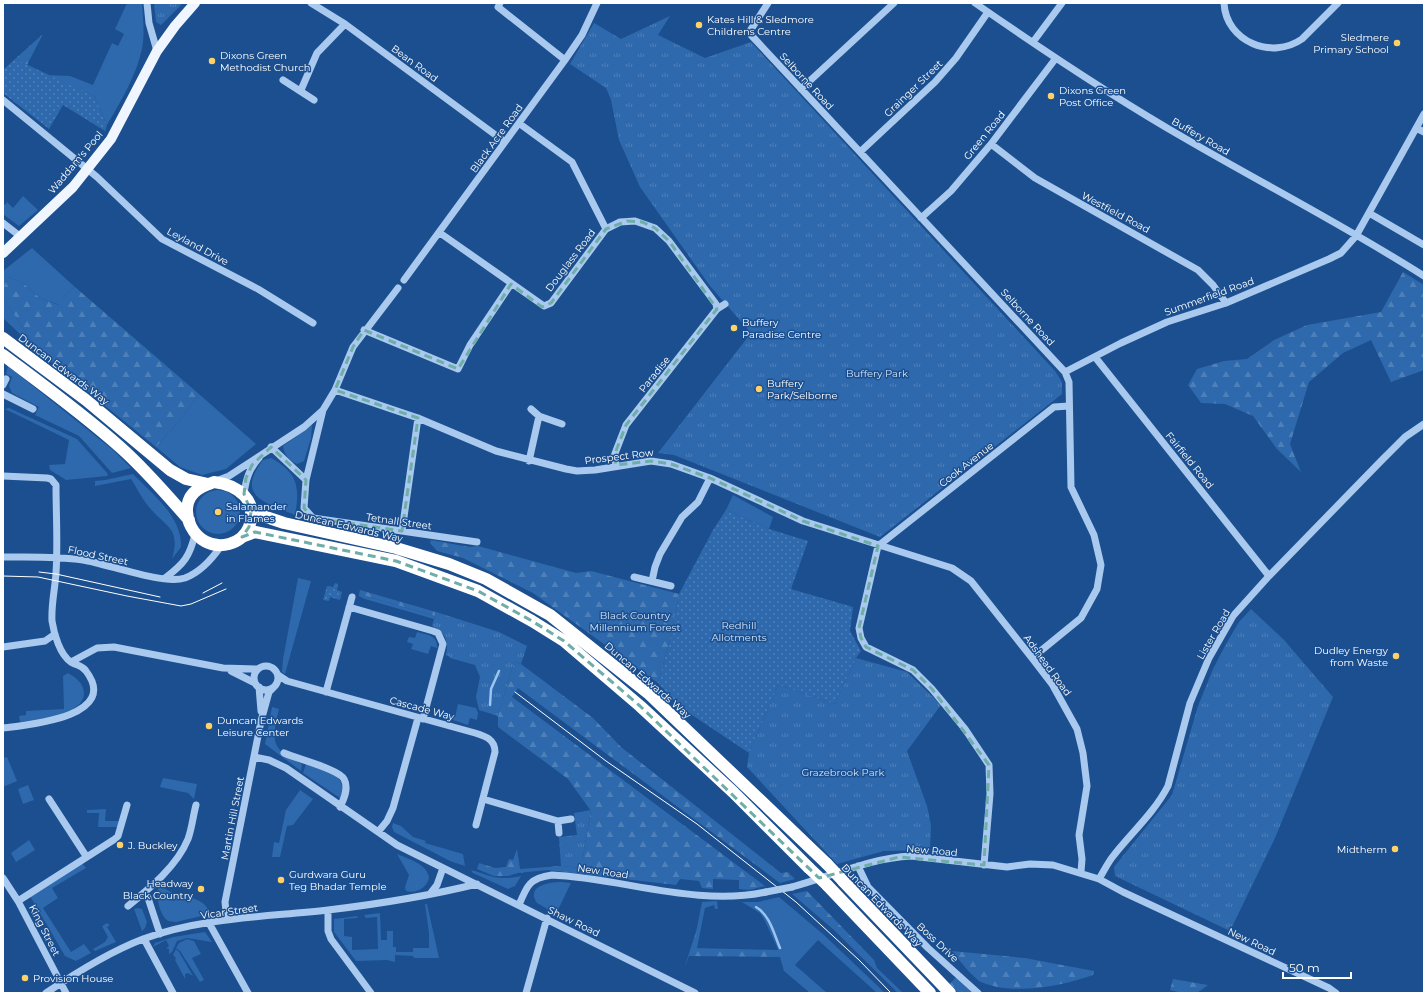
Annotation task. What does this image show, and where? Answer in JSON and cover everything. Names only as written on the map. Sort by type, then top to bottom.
[{"type":"highway","name":"Duncan Edwards Way","points":[[3,338],[86,400],[170,470],[186,480],[211,483]]},
{"type":"highway","points":[[3,355],[92,422],[122,448],[154,480],[189,520],[195,534],[205,542],[221,546],[235,542],[254,532],[396,561],[478,591],[532,621],[564,641],[640,706],[733,792],[827,886],[930,993]]},
{"type":"highway","points":[[189,520],[188,509],[191,498],[197,490],[211,483],[235,487],[244,494],[250,503],[251,512],[249,527],[242,537]]},
{"type":"highway","name":"Duncan Edwards Way","points":[[251,512],[284,523],[396,548],[449,564],[486,579],[550,615],[648,693],[826,864],[950,993]]},
{"type":"main road","name":"Waddam's Pool","points":[[3,253],[64,196],[111,139],[157,51],[175,26],[196,3]]},
{"type":"street","points":[[147,3],[149,23],[157,51]]},
{"type":"street","name":"Bean Road","points":[[311,3],[345,24],[505,142]]},
{"type":"street","points":[[500,3],[498,7],[565,60]]},
{"type":"street","name":"Black Acre Road","points":[[404,280],[440,233],[505,142],[520,124],[565,60],[582,35],[597,3]]},
{"type":"street","name":"Selborne Road","points":[[768,3],[750,31],[758,42],[1065,372]]},
{"type":"street","points":[[801,89],[894,3]]},
{"type":"street","name":"Buffery Road","points":[[975,3],[1056,58],[1184,138],[1424,276]]},
{"type":"street","points":[[1033,42],[1062,3]]},
{"type":"street","points":[[1224,3],[1228,20],[1236,33],[1252,44],[1275,49],[1296,44],[1338,3]]},
{"type":"street","name":"Grainger Street","points":[[860,152],[935,82],[956,58],[988,12]]},
{"type":"street","points":[[301,90],[317,53],[345,24]]},
{"type":"street","name":"Green Road","points":[[921,218],[951,191],[991,144],[1056,58]]},
{"type":"street","points":[[283,80],[301,90],[314,100]]},
{"type":"street","name":"Leyland Drive","points":[[3,100],[87,169],[162,239],[258,289],[313,323]]},
{"type":"street","name":"Summerfield Road","points":[[1065,372],[1121,343],[1167,322],[1226,303],[1341,253],[1356,236],[1424,114]]},
{"type":"street","points":[[520,124],[572,162],[606,229]]},
{"type":"street","points":[[1416,128],[1424,132]]},
{"type":"street","name":"Westfield Road","points":[[991,144],[1035,178],[1198,270],[1213,285],[1226,303]]},
{"type":"street","points":[[1369,213],[1424,246]]},
{"type":"street","name":"Douglass Road","points":[[511,284],[541,306],[551,303],[606,229],[620,222],[642,222],[655,228],[668,241],[716,304],[717,309]]},
{"type":"street","points":[[3,223],[21,237]]},
{"type":"street","points":[[364,330],[458,369],[474,339],[511,284],[440,233]]},
{"type":"street","points":[[211,483],[229,476],[271,447],[304,427],[323,410],[335,390],[353,347],[364,330],[398,288]]},
{"type":"street","name":"Paradise","points":[[616,465],[614,456],[626,425],[717,309],[725,304]]},
{"type":"street","name":"Fairfield Road","points":[[1095,357],[1269,576]]},
{"type":"street","points":[[1032,658],[1081,618],[1097,589],[1101,565],[1094,535],[1071,487],[1068,406],[1069,382],[1065,372]]},
{"type":"street","name":"Prospect Row","points":[[335,390],[418,418],[496,451],[529,461],[577,471],[651,461],[671,464],[710,478],[803,521],[878,546]]},
{"type":"street","points":[[3,394],[33,409]]},
{"type":"street","name":"Cook Avenue","points":[[878,546],[1054,407],[1068,406]]},
{"type":"street","points":[[531,409],[539,416],[562,424]]},
{"type":"street","name":"Tetnall Street","points":[[323,410],[306,480],[304,508],[313,518],[477,542]]},
{"type":"street","points":[[529,461],[539,416]]},
{"type":"street","points":[[402,531],[418,418]]},
{"type":"street","name":"Lister Road","points":[[1099,879],[1114,855],[1163,796],[1168,786],[1190,703],[1209,658],[1233,616],[1269,576],[1405,437],[1424,424]]},
{"type":"street","points":[[271,447],[306,480]]},
{"type":"street","points":[[244,494],[246,478],[252,465],[264,452]]},
{"type":"street","points":[[3,476],[47,478],[51,479],[56,485],[56,557],[52,613],[55,634],[62,650],[71,662],[82,666],[91,680],[93,688],[88,703],[78,711],[48,722],[3,728]]},
{"type":"street","points":[[652,580],[660,554],[682,517],[698,502],[710,478]]},
{"type":"street","points":[[165,578],[182,566],[191,550],[195,534]]},
{"type":"street","name":"Flood Street","points":[[3,557],[56,557],[85,561],[154,577],[175,579],[185,578],[210,562],[221,546]]},
{"type":"street","points":[[878,546],[859,628],[861,638],[866,647],[913,670],[932,689],[965,730],[989,765],[990,794],[984,865]]},
{"type":"street","name":"Adshead Road","points":[[878,546],[952,568],[971,581],[1052,684],[1077,730],[1083,753],[1087,786],[1079,835],[1082,858],[1081,872]]},
{"type":"street","points":[[634,577],[652,580],[671,586]]},
{"type":"street","points":[[326,692],[352,597]]},
{"type":"street","points":[[350,607],[433,631],[438,633],[442,639],[442,651],[393,808],[387,821],[378,832]]},
{"type":"street","points":[[3,647],[45,641],[55,634]]},
{"type":"street","points":[[71,662],[96,648],[114,647],[223,668],[258,669],[263,666],[270,666],[278,675]]},
{"type":"street","points":[[223,668],[265,690],[274,686]]},
{"type":"street","name":"Martin Hill Street","points":[[258,669],[254,677],[257,685],[261,721]]},
{"type":"street","name":"Cascade Way","points":[[278,675],[287,682],[475,733],[490,739],[496,752],[476,826]]},
{"type":"street","name":"Martin Hill Street","points":[[226,920],[226,902],[261,721],[269,692],[274,686],[278,675]]},
{"type":"street","name":"Cascade Way","points":[[274,686],[287,682]]},
{"type":"street","points":[[284,753],[340,774],[346,784],[340,807]]},
{"type":"street","name":"Shaw Road","points":[[254,757],[269,760],[286,768],[340,807],[397,845],[547,918],[685,990],[695,993]]},
{"type":"street","points":[[49,799],[86,856]]},
{"type":"street","points":[[483,800],[558,821],[571,819]]},
{"type":"street","points":[[18,901],[118,836],[127,805]]},
{"type":"street","points":[[128,906],[146,892],[179,856],[188,838],[196,805]]},
{"type":"street","points":[[558,821],[559,834]]},
{"type":"street","name":"New Road","points":[[519,905],[531,881],[552,875],[694,894],[735,896],[792,887],[886,858],[911,856],[1007,867],[1042,863],[1081,872],[1099,879],[1123,892],[1329,988],[1336,993]]},
{"type":"street","name":"Boss Drive","points":[[858,866],[868,887],[928,948],[978,993]]},
{"type":"street","points":[[430,894],[437,885],[443,868]]},
{"type":"street","name":"King Street","points":[[3,878],[18,901],[66,993]]},
{"type":"street","name":"Vicar Street","points":[[46,993],[60,982],[96,961],[144,939],[160,934],[226,920],[399,901],[477,884]]},
{"type":"street","points":[[146,892],[160,934]]},
{"type":"street","points":[[328,910],[328,931],[331,939],[371,993]]},
{"type":"street","points":[[526,993],[547,918]]},
{"type":"street","points":[[209,923],[248,993]]},
{"type":"street","points":[[144,939],[173,993]]},
{"type":"highlighted area","points":[[627,221],[642,222],[655,228],[669,241],[717,309],[626,425],[614,456],[616,465],[651,461],[671,464],[710,478],[803,521],[878,546],[859,628],[861,638],[866,647],[913,670],[932,689],[989,765],[984,865],[899,857],[819,878],[640,706],[564,641],[532,621],[478,591],[396,561],[255,532],[242,537],[249,527],[251,512],[244,494],[246,478],[252,465],[271,447],[306,480],[304,508],[313,518],[402,531],[418,418],[335,390],[353,347],[364,330],[458,369],[511,284],[542,307],[551,303],[606,229],[612,225]]},
{"type":"green space","points":[[127,3],[142,3],[144,32],[143,43],[132,79],[107,125],[94,96],[48,75],[70,76],[93,85],[112,43],[118,46],[124,34],[115,29]]},
{"type":"green space","points":[[154,3],[183,3],[161,25],[156,22]]},
{"type":"green space","name":"Buffery Park","points":[[670,16],[658,35],[705,58],[751,42],[1055,371],[1062,382],[1062,394],[880,537],[674,455],[658,453],[751,333],[710,286],[640,187],[619,140],[611,100],[606,88],[570,64],[594,23],[621,39]]},
{"type":"green space","points":[[43,34],[27,65],[15,59]]},
{"type":"green space","points":[[15,59],[94,96],[107,125],[105,131],[63,105],[49,129],[3,93],[3,70]]},
{"type":"green space","points":[[23,196],[38,210],[19,226],[3,214],[3,203],[5,205],[7,202],[13,208]]},
{"type":"green space","points":[[32,248],[75,287],[65,295],[60,305],[40,298],[23,283],[9,277],[3,287],[3,271]]},
{"type":"green space","points":[[1403,272],[1424,285],[1424,370],[1391,382],[1371,340],[1343,353],[1309,382],[1290,444],[1301,472],[1277,449],[1253,416],[1225,404],[1201,403],[1188,385],[1197,369],[1224,361],[1247,359],[1274,340],[1307,325],[1381,312]]},
{"type":"green space","points":[[9,277],[23,283],[40,298],[59,305],[65,295],[75,287],[199,394],[179,421],[156,447],[40,353],[3,298],[3,287]]},
{"type":"green space","points":[[3,298],[40,353],[3,318]]},
{"type":"green space","points":[[8,366],[113,450],[131,468],[112,473],[79,436],[35,415],[39,407],[12,393],[9,386],[12,377],[6,374]]},
{"type":"green space","points":[[199,394],[256,444],[226,469],[202,475],[180,467],[156,447],[179,421]]},
{"type":"green space","points":[[9,408],[77,439],[108,474],[107,476],[66,480],[50,470],[49,465],[65,464],[69,440],[5,409]]},
{"type":"green space","points":[[312,425],[311,438],[304,461],[297,464],[288,457],[283,446]]},
{"type":"green space","points":[[271,458],[287,469],[295,482],[297,489],[297,505],[295,515],[264,502],[253,490],[252,482],[255,472],[263,460]]},
{"type":"green space","points":[[133,474],[165,507],[177,525],[181,547],[172,559],[175,540],[173,534],[166,524],[146,504],[131,479],[95,486],[95,481]]},
{"type":"green space","points":[[222,490],[227,491],[234,496],[239,503],[239,521],[234,528],[227,533],[214,534],[209,533],[202,528],[197,521],[196,508],[197,503],[202,496],[209,491]]},
{"type":"green space","points":[[733,495],[773,517],[769,529],[726,510]]},
{"type":"green space","name":"Redhill Allotments","points":[[726,510],[769,529],[808,541],[791,589],[853,607],[850,631],[861,651],[856,658],[835,704],[778,685],[749,753],[680,707],[658,683],[670,639],[679,594],[713,530]]},
{"type":"green space","name":"Black Country Millennium Forest","points":[[431,540],[469,547],[478,546],[576,573],[591,571],[679,594],[670,639],[658,683],[533,593],[463,558],[437,551],[430,543]]},
{"type":"green space","points":[[298,578],[311,581],[285,674],[282,672],[283,659]]},
{"type":"green space","points":[[335,583],[338,584],[337,590],[342,592],[340,600],[330,597],[329,601],[323,600],[327,586],[333,587]]},
{"type":"green space","points":[[360,590],[436,612],[435,616],[359,594]]},
{"type":"green space","points":[[359,594],[435,616],[434,619],[365,599],[359,596]]},
{"type":"green space","points":[[1251,609],[1284,640],[1333,697],[1275,838],[1230,931],[1115,876],[1114,867],[1172,795],[1198,706],[1213,669],[1239,622]]},
{"type":"green space","points":[[436,612],[499,632],[527,646],[521,664],[514,662],[498,716],[479,710],[476,697],[480,677],[475,665],[450,658],[446,655],[447,642],[441,631],[432,626]]},
{"type":"green space","points":[[417,632],[434,638],[436,640],[437,648],[431,646],[428,654],[411,649],[413,644],[407,642],[409,637],[415,638]]},
{"type":"green space","name":"Grazebrook Park","points":[[856,658],[907,672],[941,705],[907,751],[927,806],[931,825],[930,850],[884,851],[837,864],[747,767],[749,753],[778,685],[835,704]]},
{"type":"green space","points":[[514,662],[521,664],[593,718],[621,747],[781,873],[788,872],[795,879],[780,883],[518,688],[512,697],[765,886],[749,890],[739,889],[739,880],[713,879],[713,889],[702,888],[699,881],[680,879],[676,885],[547,870],[518,873],[508,876],[494,876],[477,869],[479,863],[495,868],[506,867],[509,859],[513,860],[517,849],[520,869],[561,866],[581,868],[591,811],[568,779],[498,727],[498,716]]},
{"type":"green space","points":[[68,673],[77,679],[83,687],[84,694],[82,701],[68,712],[47,718],[20,722],[19,716],[26,715],[26,711],[64,709],[63,676]]},
{"type":"green space","points":[[458,704],[476,708],[478,713],[477,720],[470,718],[468,725],[438,715],[438,713],[455,717]]},
{"type":"green space","points":[[272,707],[279,709],[275,729],[276,743],[284,754],[302,764],[301,771],[265,744]]},
{"type":"green space","points":[[7,757],[17,781],[3,787],[3,758]]},
{"type":"green space","points":[[306,764],[334,774],[338,778],[341,783],[342,790],[340,798],[303,773]]},
{"type":"green space","points":[[163,778],[197,784],[194,799],[188,793],[160,787]]},
{"type":"green space","points":[[28,785],[34,800],[23,804],[18,789]]},
{"type":"green space","points":[[300,790],[313,799],[293,825],[287,826],[280,857],[272,857],[274,842],[279,843],[286,810]]},
{"type":"green space","points":[[106,809],[105,821],[119,821],[117,827],[98,827],[99,813],[87,813],[87,810]]},
{"type":"green space","points":[[591,810],[581,868],[561,866],[559,837],[577,835],[574,813]]},
{"type":"green space","points":[[393,823],[401,826],[413,837],[426,841],[425,843],[463,854],[465,866],[450,861],[394,832],[392,827]]},
{"type":"green space","points":[[29,840],[35,850],[16,862],[11,853]]},
{"type":"green space","points":[[397,854],[416,862],[424,868],[429,877],[427,884],[424,887],[418,891],[406,891],[405,887],[409,875]]},
{"type":"green space","points":[[82,863],[86,868],[52,888],[58,898],[43,908],[71,952],[84,944],[91,953],[76,961],[65,956],[30,896]]},
{"type":"green space","points":[[471,870],[501,878],[521,876],[515,886],[508,889],[473,873]]},
{"type":"green space","points":[[160,882],[171,892],[201,902],[210,914],[176,922],[168,921],[162,913],[158,903],[158,886]]},
{"type":"green space","points":[[561,882],[571,883],[556,914],[537,903],[534,893],[540,886]]},
{"type":"green space","points":[[807,891],[874,960],[877,968],[903,993],[898,993],[834,930],[792,894]]},
{"type":"green space","points":[[779,897],[824,935],[885,993],[877,993],[818,940],[795,965],[827,993],[810,993],[784,971],[777,947],[764,919],[760,913],[742,902],[758,902]]},
{"type":"green space","points":[[717,901],[718,909],[715,909],[714,905],[705,908],[697,948],[693,948],[702,902]]},
{"type":"green space","points":[[425,904],[427,904],[439,958],[414,958],[413,956],[395,955],[395,962],[387,960],[356,961],[334,932],[334,919],[358,916],[357,918],[344,919],[344,936],[352,937],[352,950],[378,949],[377,917],[366,918],[364,915],[380,913],[381,940],[387,940],[387,931],[393,931],[393,947],[396,947],[396,952],[413,952],[413,948],[429,948],[429,933]]},
{"type":"green space","points":[[134,909],[142,909],[147,922],[142,931]]},
{"type":"green space","points":[[700,919],[693,948],[778,950],[780,957],[689,956],[685,966]]},
{"type":"green space","points":[[107,923],[110,925],[107,927],[116,942],[95,951],[93,949],[105,942],[108,937],[102,926]]},
{"type":"green space","points":[[205,932],[212,942],[187,938],[177,941],[172,952],[169,954],[169,949],[166,948],[169,946],[166,940],[153,947],[155,943],[173,937]]},
{"type":"green space","points":[[187,939],[194,941],[201,954],[192,958],[204,980],[200,982],[180,951],[176,948],[179,943]]},
{"type":"green space","points":[[176,949],[193,976],[188,973],[185,974],[185,979],[175,960],[176,958],[173,955]]},
{"type":"green space","points":[[952,951],[1025,958],[1094,971],[1093,975],[1050,986],[1020,989],[1005,988],[991,986],[979,981],[968,971]]},
{"type":"green space","points":[[956,977],[974,993],[958,993],[950,984]]},
{"type":"green space","points":[[1173,979],[1208,985],[1197,993],[1182,993],[1170,990]]},
{"type":"waterway","points":[[490,705],[491,689],[499,671]]},
{"type":"waterway","points":[[756,907],[761,910],[768,920],[780,948]]},
{"type":"tram line","points":[[39,572],[56,574],[160,597]]},
{"type":"tram line","points":[[3,576],[38,577],[181,606],[191,604],[226,589]]},
{"type":"tram line","points":[[203,593],[222,583]]},
{"type":"tram line","points":[[515,692],[606,761],[697,824],[796,902],[859,960],[891,993]]},
{"type":"place","name":"Kates Hill & Sledmore Childrens Centre","points":[[699,25]]},
{"type":"place","name":"Sledmere Primary School","points":[[1397,43]]},
{"type":"place","name":"Dixons Green Methodist Church","points":[[212,61]]},
{"type":"place","name":"Dixons Green Post Office","points":[[1051,96]]},
{"type":"place","name":"Buffery Paradise Centre","points":[[734,328]]},
{"type":"place","name":"Buffery Park/Selborne","points":[[759,389]]},
{"type":"place","name":"Salamander in Flames","points":[[218,512]]},
{"type":"place","name":"Dudley Energy from Waste","points":[[1396,656]]},
{"type":"place","name":"Duncan Edwards Leisure Center","points":[[209,726]]},
{"type":"place","name":"J. Buckley","points":[[120,845]]},
{"type":"place","name":"Midtherm","points":[[1395,849]]},
{"type":"place","name":"Gurdwara Guru Teg Bhadar Temple","points":[[281,880]]},
{"type":"place","name":"Headway Black Country","points":[[201,889]]},
{"type":"place","name":"Provision House","points":[[25,978]]}]
